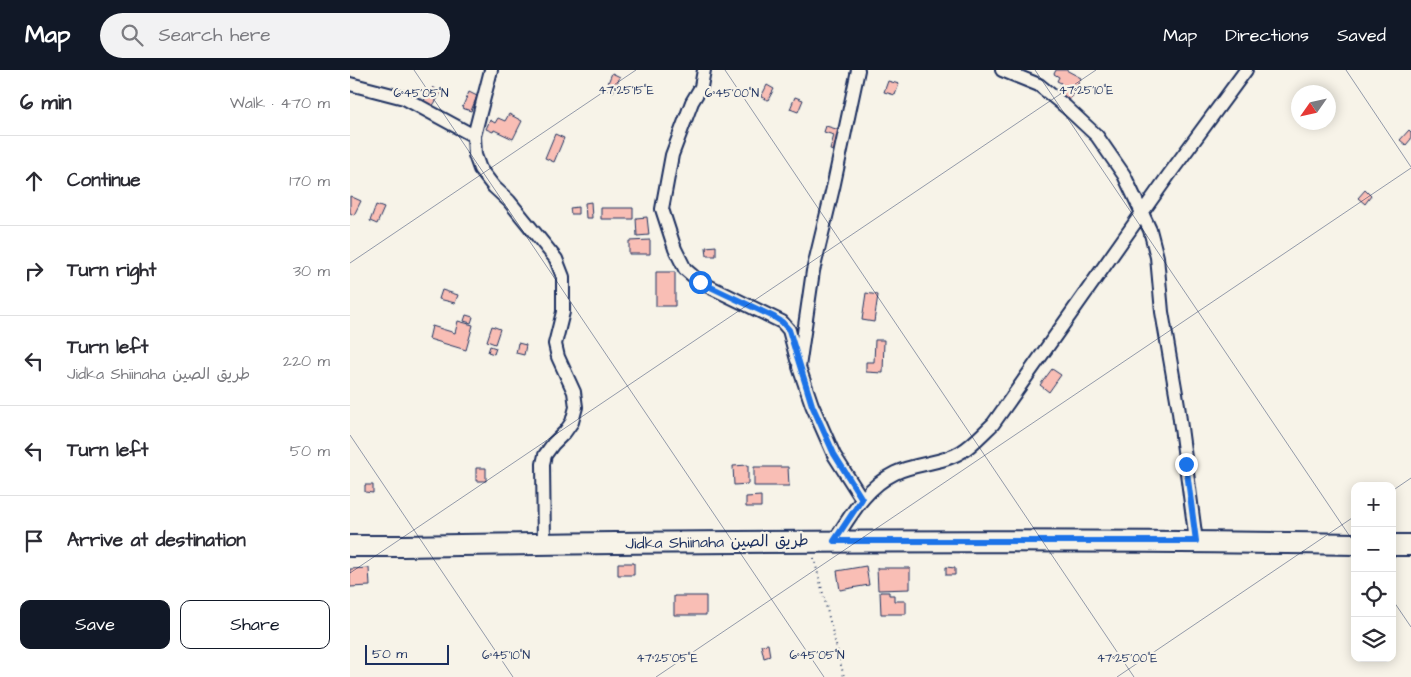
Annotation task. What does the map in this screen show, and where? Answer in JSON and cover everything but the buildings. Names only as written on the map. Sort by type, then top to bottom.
[{"type":"main road","name":"Jidka Shiinaha طريق الصين","points":[[350,546],[810,541],[1196,541],[1351,544]]},
{"type":"main road","points":[[1396,544],[1411,545]]},
{"type":"street","points":[[491,70],[474,136],[475,156],[480,169],[494,187],[509,201],[556,259],[563,277],[564,312],[555,344],[558,357],[574,392],[576,407],[572,422],[545,454],[543,464],[544,544]]},
{"type":"street","points":[[704,70],[701,86],[692,102],[672,155],[662,209],[675,249],[685,270],[700,282],[782,322],[789,330],[812,405],[834,454],[862,499]]},
{"type":"street","points":[[799,367],[813,271],[858,70]]},
{"type":"street","points":[[1002,70],[1039,85],[1097,136],[1124,175],[1150,230],[1156,257],[1162,312],[1178,406],[1196,541]]},
{"type":"street","points":[[834,541],[862,499],[875,486],[895,472],[931,463],[962,452],[993,424],[1246,70]]},
{"type":"street","points":[[350,84],[404,98],[474,136]]},
{"type":"path","points":[[810,541],[844,677]]},
{"type":"route","points":[[700,282],[774,317],[789,330],[812,405],[834,454],[862,499],[834,541],[1196,541],[1186,464]]}]
